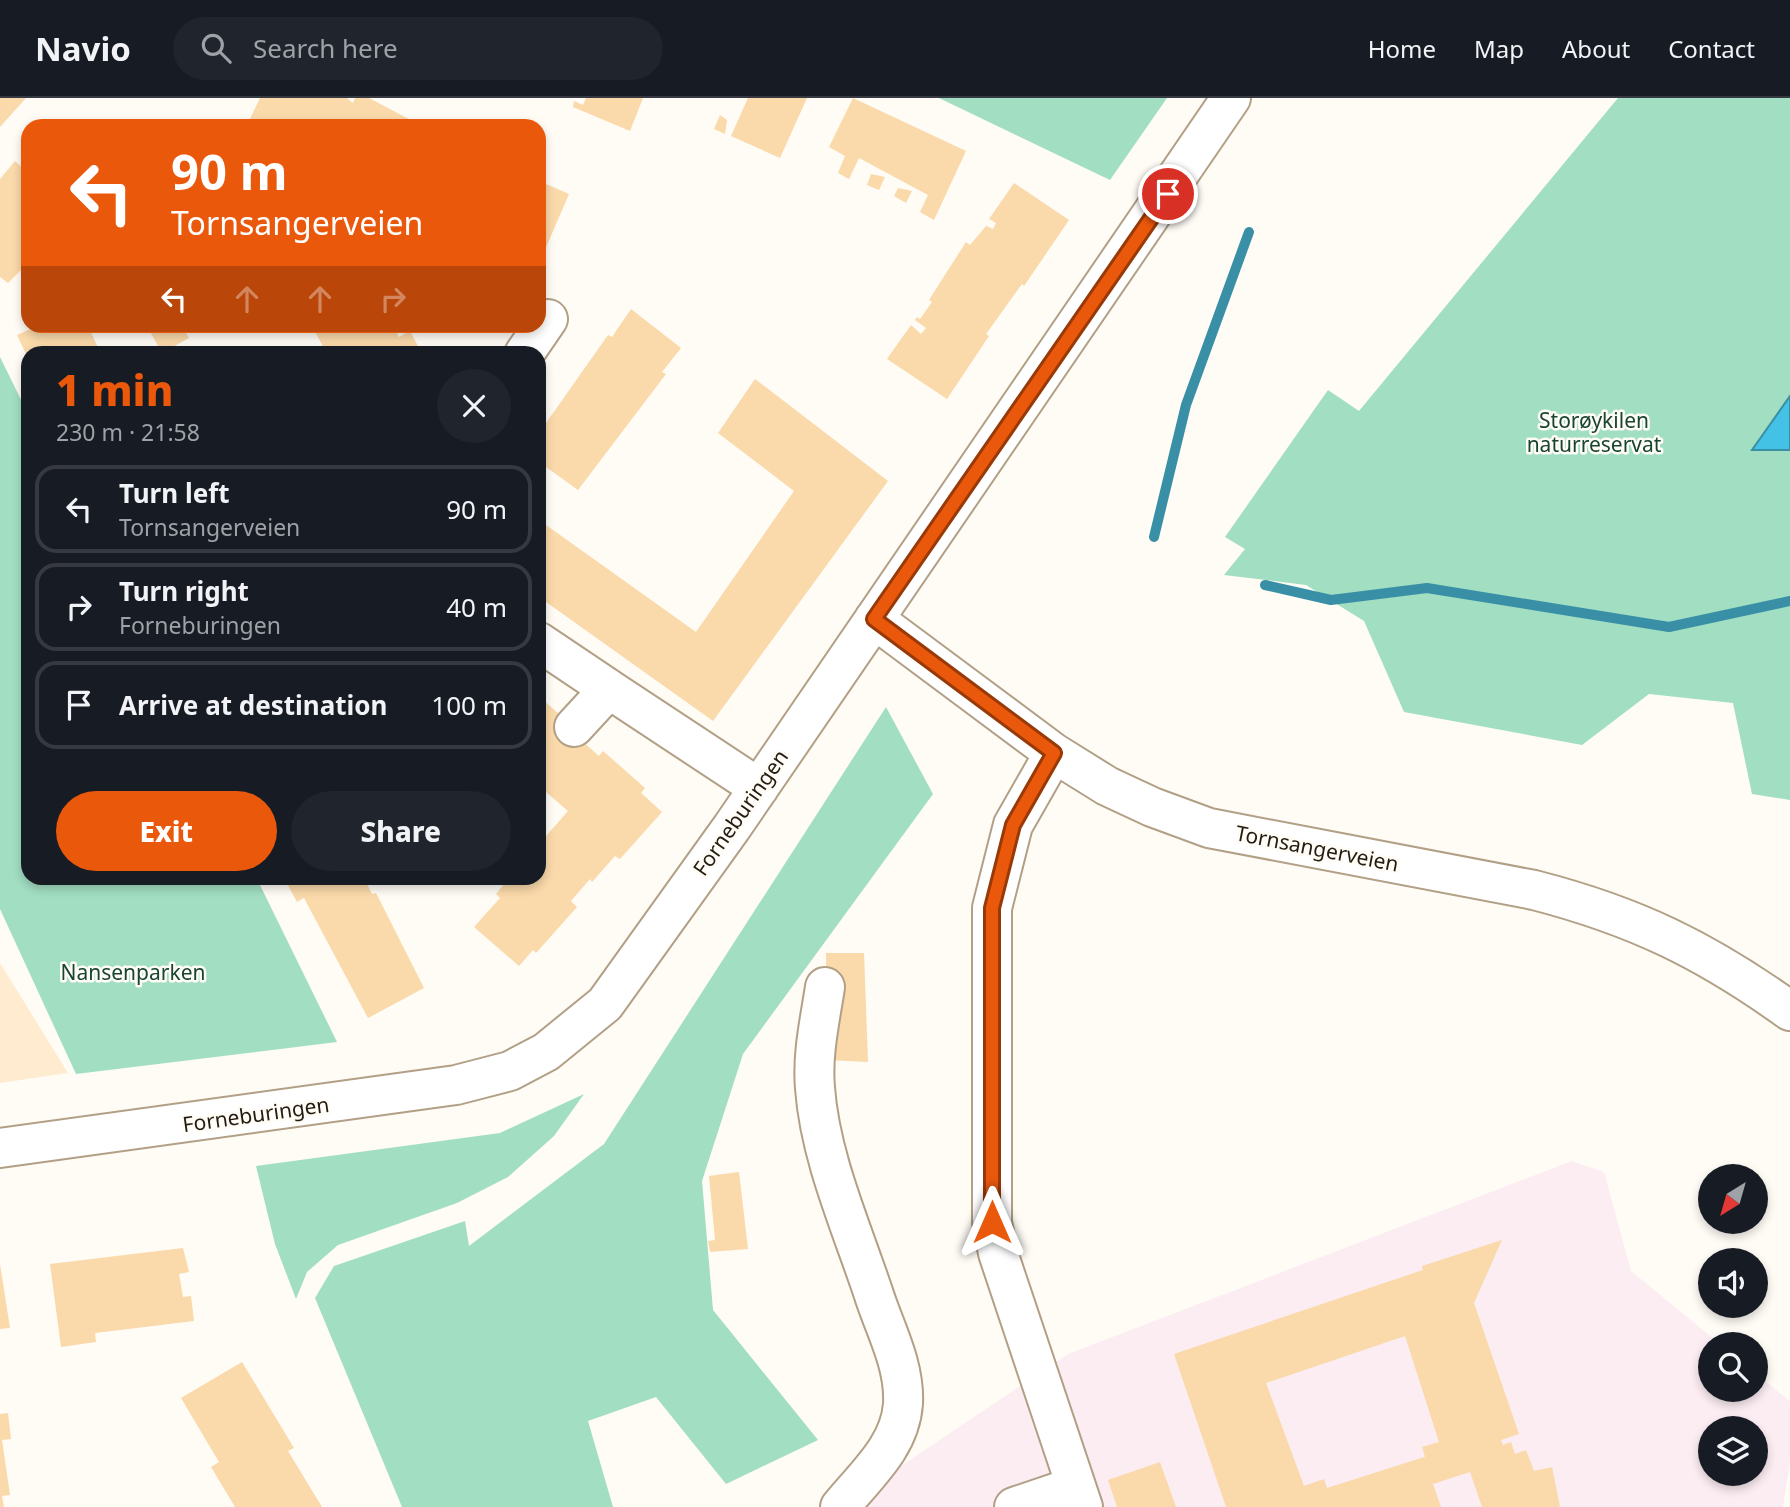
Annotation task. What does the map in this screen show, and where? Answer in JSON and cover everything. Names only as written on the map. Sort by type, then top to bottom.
[{"type":"street","name":"Forneburingen","points":[[0,1149],[456,1085],[510,1071],[546,1052],[605,1003],[759,788],[1168,194],[1224,108]]},
{"type":"street","name":"Tornsangerveien","points":[[874,619],[1054,753],[1118,791],[1209,828],[1534,890],[1634,920],[1684,942],[1744,977],[1790,1011]]},
{"type":"street","points":[[546,647],[759,788]]},
{"type":"street","points":[[574,727],[609,689]]},
{"type":"street","points":[[1014,1507],[1079,1497],[998,1254],[992,1222],[992,908],[1013,825],[1054,753]]},
{"type":"street","points":[[825,987],[814,1086],[821,1136],[881,1317],[901,1368],[903,1406],[897,1432],[884,1456],[840,1507]]},
{"type":"shaded area","points":[[0,963],[68,1073],[0,1083]]},
{"type":"shaded area","points":[[1572,1161],[1604,1172],[1631,1271],[1705,1332],[1698,1332],[1698,1402],[1768,1402],[1768,1383],[1790,1401],[1790,1461],[1783,1507],[840,1507],[1068,1354]]},
{"type":"green space","points":[[939,98],[1167,98],[1110,180]]},
{"type":"green space","name":"Storøykilen naturreservat","points":[[1618,98],[1790,98],[1790,800],[1752,794],[1733,703],[1649,694],[1582,745],[1404,712],[1364,621],[1306,585],[1224,575],[1245,549],[1225,537],[1328,390],[1359,411]]},
{"type":"green space","name":"Nansenparken","points":[[0,357],[21,400],[21,885],[260,885],[337,1042],[76,1074],[0,909]]},
{"type":"green space","points":[[886,707],[933,794],[743,1054],[702,1181],[713,1310],[818,1440],[726,1484],[656,1397],[588,1421],[613,1507],[402,1507],[315,1298],[334,1266],[465,1221],[469,1246],[604,1144]]},
{"type":"green space","points":[[584,1094],[554,1136],[508,1177],[457,1203],[338,1245],[307,1272],[296,1299],[275,1244],[256,1166],[500,1133]]},
{"type":"water","points":[[1790,396],[1790,450],[1752,450]]},
{"type":"building","points":[[0,98],[26,98],[0,127]]},
{"type":"building","points":[[260,98],[347,98],[353,103],[355,98],[369,98],[409,119],[250,119]]},
{"type":"building","points":[[586,98],[643,98],[630,131],[573,107],[574,101],[583,105]]},
{"type":"building","points":[[748,98],[807,98],[780,158],[731,136]]},
{"type":"building","points":[[853,98],[966,151],[934,220],[920,212],[928,195],[859,158],[849,179],[838,173],[845,156],[829,147]]},
{"type":"building","points":[[720,115],[727,120],[725,134],[714,129]]},
{"type":"building","points":[[15,161],[21,167],[21,270],[8,283],[0,277],[0,179]]},
{"type":"building","points":[[871,174],[885,177],[879,190],[867,185]]},
{"type":"building","points":[[1014,183],[1069,220],[1024,286],[1022,284],[986,334],[989,336],[947,399],[887,359],[911,325],[921,334],[926,328],[915,320],[917,317],[920,319],[932,302],[929,300],[966,242],[970,245],[986,226],[993,229],[996,223],[989,219]]},
{"type":"building","points":[[546,184],[569,194],[546,247]]},
{"type":"building","points":[[898,188],[912,191],[906,203],[894,196]]},
{"type":"building","points":[[631,309],[681,348],[662,372],[666,374],[578,490],[546,467],[546,423],[608,335],[612,337]]},
{"type":"building","points":[[91,333],[97,346],[22,346],[17,335]]},
{"type":"building","points":[[151,333],[186,333],[189,338],[175,346],[158,346]]},
{"type":"building","points":[[316,333],[397,333],[399,337],[411,333],[418,346],[323,346]]},
{"type":"building","points":[[755,379],[888,481],[713,721],[546,602],[546,525],[696,632],[794,491],[718,433]]},
{"type":"building","points":[[546,702],[559,714],[556,718],[599,756],[603,751],[645,788],[641,793],[662,812],[620,859],[615,856],[592,882],[590,879],[571,901],[577,907],[536,953],[533,950],[519,966],[474,927],[500,898],[496,894],[503,885],[546,885],[546,836],[568,811],[546,792]]},
{"type":"building","points":[[288,885],[368,885],[372,894],[376,893],[424,988],[368,1018],[304,898],[297,902]]},
{"type":"building","points":[[826,953],[864,953],[868,1062],[827,1060]]},
{"type":"building","points":[[739,1172],[748,1249],[710,1252],[708,1241],[715,1240],[709,1176]]},
{"type":"building","points":[[1502,1240],[1474,1303],[1519,1434],[1501,1440],[1503,1445],[1511,1442],[1515,1454],[1526,1450],[1534,1471],[1552,1467],[1560,1507],[1482,1507],[1470,1472],[1433,1484],[1441,1507],[1226,1507],[1174,1354],[1423,1270],[1422,1266]],"holes":[[[1405,1336],[1439,1442],[1422,1447],[1425,1457],[1327,1488],[1324,1479],[1304,1486],[1266,1383]]]},
{"type":"building","points":[[183,1248],[189,1272],[179,1274],[183,1297],[191,1296],[194,1321],[95,1333],[96,1342],[61,1347],[50,1264]]},
{"type":"building","points":[[0,1264],[10,1328],[0,1329]]},
{"type":"building","points":[[242,1362],[294,1448],[288,1451],[322,1507],[235,1507],[211,1467],[219,1462],[181,1398]]},
{"type":"building","points":[[8,1413],[11,1439],[2,1440],[10,1495],[2,1496],[4,1507],[0,1507],[0,1414]]},
{"type":"building","points":[[1160,1462],[1176,1507],[1117,1507],[1108,1480]]},
{"type":"waterway","points":[[1154,537],[1186,405],[1249,232]]},
{"type":"waterway","points":[[1265,585],[1331,600],[1427,588],[1669,627],[1790,601]]},
{"type":"route","points":[[992,1222],[992,908],[999,869],[1013,825],[1054,753],[874,619],[1168,194]]}]
